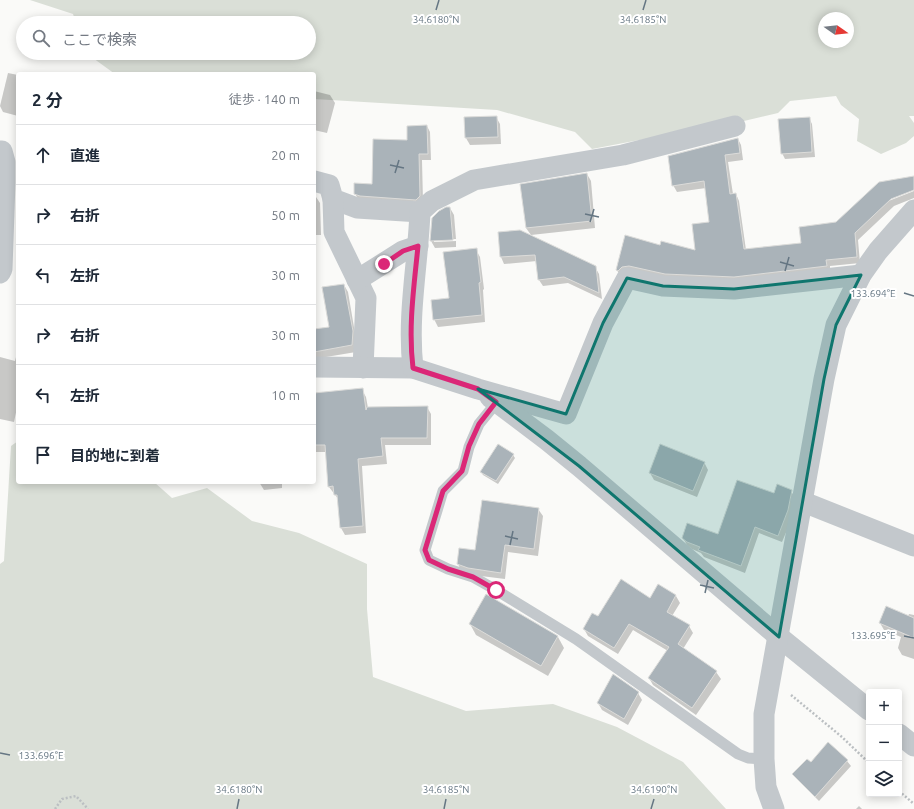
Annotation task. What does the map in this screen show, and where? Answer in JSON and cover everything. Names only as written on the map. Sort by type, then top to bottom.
[{"type":"street","points":[[413,368],[411,338],[412,301],[420,212],[432,201],[474,180],[623,155],[735,126]]},
{"type":"street","points":[[0,151],[2,151],[5,162],[3,228],[5,271]]},
{"type":"street","points":[[316,182],[329,185],[333,199],[334,232],[366,298],[364,368]]},
{"type":"street","points":[[333,199],[357,208],[420,212]]},
{"type":"street","points":[[3,228],[16,209]]},
{"type":"street","points":[[774,809],[766,786],[764,759],[764,714],[779,637],[801,501],[813,446],[824,379],[836,325],[861,275],[878,251],[914,210]]},
{"type":"street","points":[[357,280],[403,251],[418,246]]},
{"type":"street","points":[[316,367],[413,368],[478,389],[566,414],[603,323],[627,278],[663,286],[734,289],[861,275]]},
{"type":"street","points":[[478,389],[547,440],[579,466],[779,637],[866,708]]},
{"type":"street","points":[[801,501],[914,546]]},
{"type":"street","points":[[902,736],[914,746]]},
{"type":"lane","points":[[496,402],[479,424],[469,446],[462,471],[443,491],[425,550],[429,560],[448,569],[479,580],[576,639],[738,754],[748,758],[764,759]]},
{"type":"path","points":[[770,678],[842,737],[867,761]]},
{"type":"path","points":[[902,794],[914,804]]},
{"type":"path","points":[[55,809],[62,799],[76,796],[88,809]]},
{"type":"highlighted area","points":[[861,275],[836,325],[824,379],[779,637],[579,466],[478,389],[566,414],[603,323],[627,278],[663,286],[734,289]]},
{"type":"shaded area","points":[[30,0],[914,0],[914,116],[909,116],[914,123],[914,136],[906,143],[881,154],[857,141],[859,119],[841,105],[836,96],[790,101],[778,113],[727,125],[592,149],[575,132],[497,110],[316,99],[316,72],[112,72],[96,60],[316,60],[316,16],[74,16],[73,14]]},
{"type":"shaded area","points":[[16,442],[16,484],[156,484],[172,498],[207,488],[252,521],[299,533],[367,564],[367,609],[373,677],[466,711],[553,704],[617,727],[683,762],[726,809],[0,809],[0,564],[4,561],[11,446]]},
{"type":"building","points":[[497,116],[498,137],[465,138],[464,117]]},
{"type":"building","points":[[810,117],[812,152],[781,154],[778,119]]},
{"type":"building","points":[[427,125],[428,154],[419,154],[420,196],[416,200],[360,196],[354,194],[354,183],[372,184],[373,139],[407,140],[407,126]]},
{"type":"building","points":[[738,138],[740,153],[725,155],[730,194],[736,193],[744,249],[801,243],[799,227],[836,222],[879,182],[914,176],[914,190],[891,199],[855,233],[857,257],[826,260],[827,266],[734,277],[665,274],[629,266],[622,267],[618,271],[616,270],[625,235],[660,245],[661,241],[695,250],[692,224],[709,222],[704,181],[672,186],[668,156]]},
{"type":"building","points":[[587,173],[592,221],[526,228],[520,184]]},
{"type":"building","points":[[446,207],[450,207],[453,240],[430,241],[432,218]]},
{"type":"building","points":[[520,230],[596,266],[599,293],[564,277],[538,280],[535,255],[500,257],[498,232]]},
{"type":"building","points":[[477,248],[481,282],[479,283],[482,315],[433,320],[431,300],[449,298],[443,252]]},
{"type":"building","points":[[344,284],[353,331],[352,345],[316,352],[316,329],[329,327],[322,287]]},
{"type":"building","points":[[363,388],[366,410],[367,407],[428,406],[427,438],[381,438],[383,456],[358,459],[363,526],[340,528],[337,495],[334,495],[333,486],[328,487],[325,445],[316,445],[316,393]]},
{"type":"building","points":[[498,444],[514,454],[496,481],[480,472]]},
{"type":"building","points":[[660,444],[705,462],[693,491],[649,473]]},
{"type":"building","points":[[737,480],[774,493],[777,484],[792,490],[788,510],[778,536],[755,527],[741,566],[698,550],[700,547],[687,542],[682,538],[687,523],[718,534]]},
{"type":"building","points":[[482,500],[539,508],[534,549],[505,545],[501,573],[468,568],[457,564],[459,548],[475,550]]},
{"type":"building","points":[[621,579],[650,598],[658,584],[676,595],[667,612],[690,625],[678,644],[717,671],[692,708],[648,678],[669,647],[629,624],[614,648],[583,629],[592,613],[598,616]]},
{"type":"building","points":[[486,594],[558,636],[541,666],[469,624]]},
{"type":"building","points":[[886,606],[914,618],[914,638],[879,623]]},
{"type":"building","points":[[613,674],[639,692],[624,719],[597,703]]},
{"type":"building","points":[[828,742],[848,760],[815,797],[792,774],[807,759],[811,762]]},
{"type":"route","points":[[384,264],[403,251],[418,246],[412,301],[410,345],[413,368],[478,389],[496,402],[479,424],[469,446],[462,471],[443,491],[431,526],[425,550],[429,560],[448,569],[473,577],[496,590]]}]
